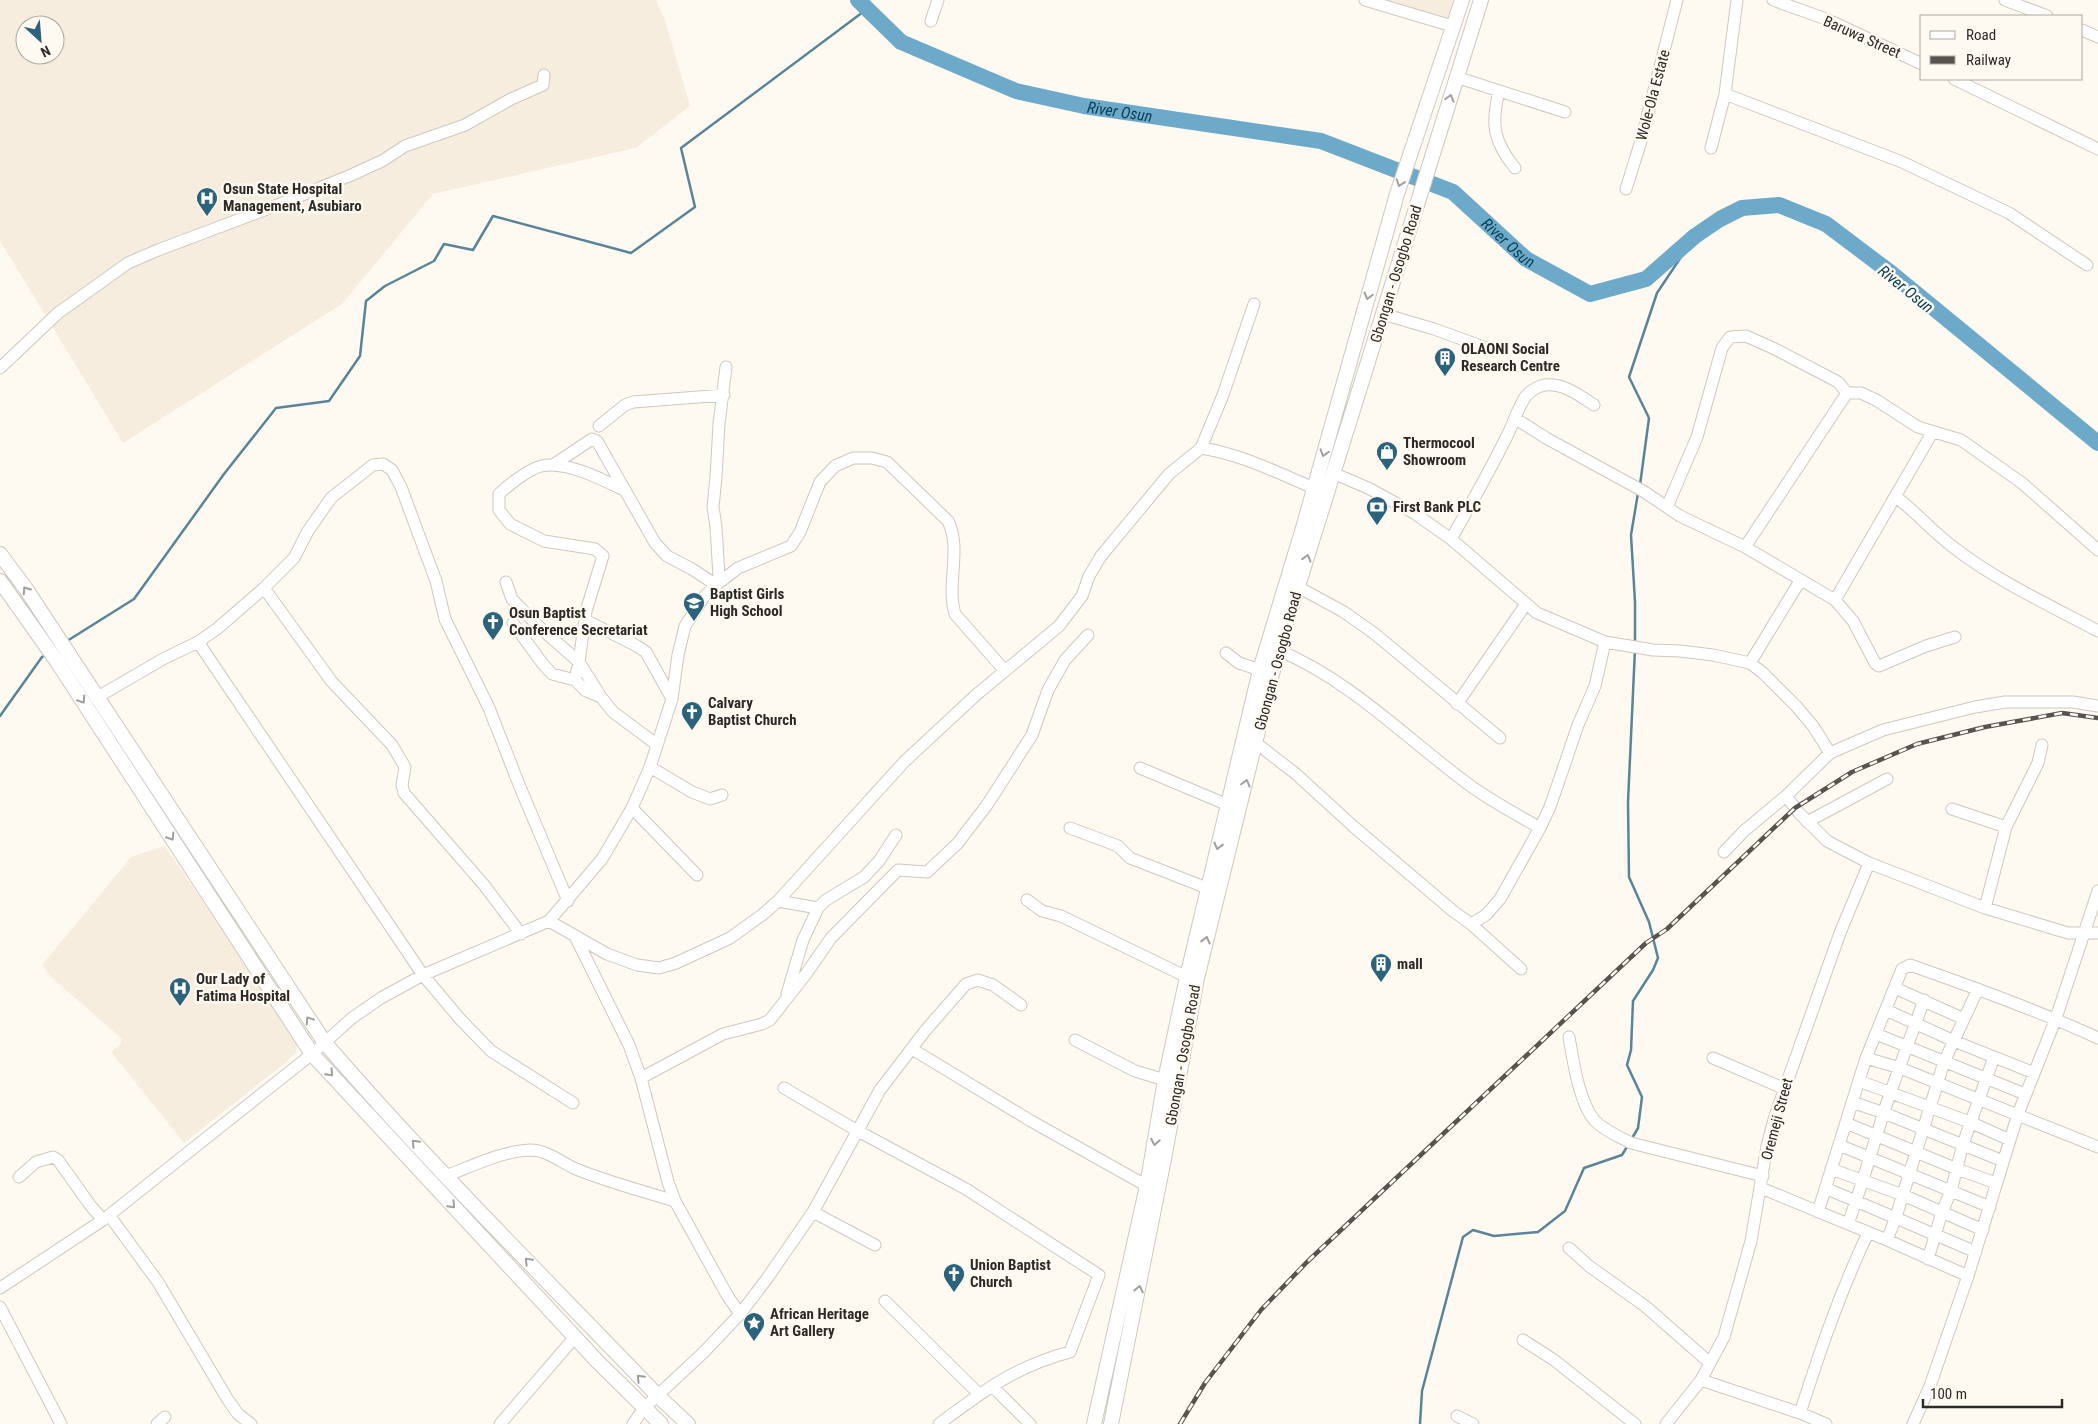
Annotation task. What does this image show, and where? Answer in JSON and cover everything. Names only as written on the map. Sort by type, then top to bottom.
[{"type":"main road","name":"Gbongan - Osogbo Road","points":[[1121,1336],[1164,1159],[1197,978],[1256,743],[1278,650],[1281,621],[1314,488],[1381,249],[1462,0]]},
{"type":"main road","name":"Gbongan - Osogbo Road","points":[[1121,1336],[1165,1080],[1207,888],[1260,670],[1298,587],[1481,0]]},
{"type":"main road","points":[[0,554],[45,631],[312,1054],[575,1337],[661,1424]]},
{"type":"main road","points":[[0,581],[45,631]]},
{"type":"main road","points":[[62,657],[96,698],[325,1043],[366,1091],[446,1176],[657,1395],[688,1424]]},
{"type":"main road","points":[[1089,1424],[1102,1364],[1121,1336]]},
{"type":"main road","points":[[1094,1424],[1121,1336]]},
{"type":"main road","points":[[1111,1424],[1121,1336]]},
{"type":"main road","points":[[1118,1424],[1121,1336]]},
{"type":"street","points":[[931,21],[938,0]]},
{"type":"street","points":[[1365,0],[1452,26]]},
{"type":"street","name":"Wole-Ola Estate","points":[[1626,189],[1644,131],[1677,0]]},
{"type":"street","points":[[1711,148],[1725,94],[1737,0]]},
{"type":"street","name":"Baruwa Street","points":[[1774,0],[1826,19],[1920,63]]},
{"type":"street","points":[[2005,0],[2044,15]]},
{"type":"street","points":[[2083,30],[2098,38]]},
{"type":"street","points":[[0,368],[58,313],[128,263],[275,206],[382,161],[406,146],[466,124],[511,99],[543,85],[544,74]]},
{"type":"street","points":[[1456,77],[1565,112]]},
{"type":"street","points":[[1956,80],[2098,149]]},
{"type":"street","points":[[1499,91],[1494,111],[1494,131],[1506,157],[1515,168]]},
{"type":"street","points":[[1725,94],[1902,162],[2009,213],[2088,266]]},
{"type":"street","points":[[549,921],[576,938],[614,957],[638,965],[659,968],[676,963],[730,938],[778,901],[904,762],[976,694],[1064,620],[1082,596],[1089,576],[1101,556],[1169,474],[1201,448],[1223,395],[1254,304]]},
{"type":"street","points":[[1383,314],[1434,329],[1492,350]]},
{"type":"street","points":[[1667,506],[1697,437],[1722,348],[1730,337],[1746,336],[1774,349],[1838,382],[1847,393]]},
{"type":"street","points":[[716,585],[719,576],[719,561],[712,508],[716,477],[718,424],[724,395],[726,367]]},
{"type":"street","points":[[1452,539],[1516,419],[1524,398],[1536,388],[1544,385],[1567,388],[1594,405]]},
{"type":"street","points":[[1847,393],[1861,392],[1918,428],[1961,440],[2022,483],[2098,550]]},
{"type":"street","points":[[1745,547],[1847,393]]},
{"type":"street","points":[[599,426],[625,405],[633,402],[724,395]]},
{"type":"street","points":[[1516,419],[1667,506],[1680,516],[1745,547],[1835,600],[1853,621],[1875,663],[1879,666],[1926,646],[1955,638]]},
{"type":"street","points":[[1835,600],[1932,433]]},
{"type":"street","points":[[553,465],[592,439],[595,440],[655,543],[667,556],[692,569],[716,585]]},
{"type":"street","points":[[1201,448],[1236,456],[1314,488]]},
{"type":"street","points":[[0,1288],[106,1217],[167,1171],[312,1054],[359,1013],[381,998],[423,976],[549,921],[602,859],[632,808],[650,767],[672,699],[678,655],[685,626],[704,597],[738,568],[791,546],[800,532],[820,482],[835,466],[853,458],[872,458],[887,462],[948,520],[954,543],[952,604],[955,614],[1005,671]]},
{"type":"street","points":[[96,698],[163,659],[198,642],[218,628],[264,588],[294,558],[308,531],[331,498],[373,465],[383,464],[392,470],[400,487],[436,581],[445,619],[489,708],[568,901]]},
{"type":"street","points":[[575,680],[586,611],[603,556],[595,549],[544,541],[510,524],[499,510],[499,494],[508,484],[540,466],[553,465],[588,473],[626,491]]},
{"type":"street","points":[[1333,473],[1368,488],[1414,513],[1452,539],[1537,613],[1605,642],[1653,650],[1680,651],[1750,663],[1763,673],[1796,706],[1813,726],[1830,753]]},
{"type":"street","points":[[1896,497],[1913,510],[1952,547],[1986,570],[2098,631]]},
{"type":"street","points":[[1750,663],[1800,581]]},
{"type":"street","points":[[506,582],[512,599],[544,632],[579,662],[601,698],[614,712],[656,744]]},
{"type":"street","points":[[1298,587],[1344,612],[1375,634],[1500,738]]},
{"type":"street","points":[[264,588],[332,682],[392,744],[405,767],[402,785],[404,792],[479,879],[521,934]]},
{"type":"street","points":[[1457,704],[1526,604]]},
{"type":"street","points":[[585,620],[646,652],[672,699]]},
{"type":"street","points":[[513,623],[552,674],[575,680],[586,691],[601,698]]},
{"type":"street","points":[[641,1078],[723,1034],[762,1024],[776,1014],[830,938],[898,870],[926,872],[957,844],[987,805],[1032,735],[1048,690],[1064,660],[1088,635]]},
{"type":"street","points":[[198,642],[423,976],[491,1051],[573,1103]]},
{"type":"street","points":[[1471,924],[1486,915],[1500,899],[1550,807],[1578,725],[1595,686],[1605,642]]},
{"type":"street","points":[[1278,650],[1305,662],[1340,685],[1399,727],[1468,784],[1499,805],[1540,828]]},
{"type":"street","points":[[1226,653],[1239,664],[1260,670]]},
{"type":"street","points":[[1724,852],[1744,831],[1786,796],[1830,753],[1882,730],[1975,707],[2005,702],[2073,702],[2098,706]]},
{"type":"street","points":[[1256,743],[1296,774],[1354,827],[1471,924],[1521,969]]},
{"type":"street","points":[[1985,908],[2006,827],[2038,763],[2042,745]]},
{"type":"street","points":[[650,767],[692,792],[710,800],[722,795]]},
{"type":"street","points":[[1140,768],[1228,805]]},
{"type":"street","points":[[1807,822],[1887,779]]},
{"type":"street","points":[[1786,796],[1807,822],[1828,841],[1869,863],[1985,908],[2068,933],[2098,933]]},
{"type":"street","points":[[632,808],[696,875]]},
{"type":"street","points":[[1952,809],[2006,827]]},
{"type":"street","points":[[1070,828],[1118,846],[1130,858],[1207,888]]},
{"type":"street","points":[[786,998],[803,940],[818,908],[826,900],[864,877],[879,861],[896,835]]},
{"type":"street","name":"Oremeji Street","points":[[1669,1423],[1702,1380],[1724,1337],[1752,1241],[1767,1146],[1783,1088],[1840,933],[1869,863]]},
{"type":"street","points":[[1913,1424],[1930,1386],[1976,1252],[2018,1114],[2056,1018],[2098,892]]},
{"type":"street","points":[[1027,900],[1042,911],[1061,916],[1187,977]]},
{"type":"street","points":[[778,901],[818,908]]},
{"type":"street","points":[[576,938],[629,1045],[641,1078],[668,1182],[675,1201],[740,1314]]},
{"type":"street","points":[[1818,1212],[1866,1058],[1902,969],[1910,965],[2056,1018],[2098,1038]]},
{"type":"street","points":[[633,1424],[644,1408],[704,1352],[740,1314],[766,1280],[813,1212],[856,1130],[880,1090],[966,984],[978,980],[993,985],[1021,1005]]},
{"type":"street","points":[[1895,988],[1964,1019]]},
{"type":"street","points":[[1887,1240],[1896,1218],[1944,1062],[1978,989]]},
{"type":"street","points":[[1848,1224],[1857,1202],[1869,1157],[1891,1092],[1924,1000]]},
{"type":"street","points":[[1886,1010],[2034,1074]]},
{"type":"street","points":[[1876,1034],[2026,1094]]},
{"type":"street","points":[[1569,1037],[1575,1069],[1587,1108],[1596,1121],[1616,1136],[1631,1143],[1763,1176]]},
{"type":"street","points":[[1075,1040],[1135,1071],[1165,1080]]},
{"type":"street","points":[[912,1049],[1031,1121],[1147,1186]]},
{"type":"street","points":[[1713,1058],[1783,1088]]},
{"type":"street","points":[[1866,1058],[1900,1068],[2098,1147]]},
{"type":"street","points":[[1928,1259],[1942,1212],[1951,1191],[1963,1144],[1994,1058]]},
{"type":"street","points":[[1859,1081],[1972,1123],[2010,1140]]},
{"type":"street","points":[[784,1088],[856,1130],[966,1188],[1099,1276],[1070,1352],[1026,1367],[979,1394],[939,1424]]},
{"type":"street","points":[[1852,1102],[1963,1144],[2003,1162]]},
{"type":"street","points":[[1846,1123],[1957,1169],[1996,1182]]},
{"type":"street","points":[[1839,1145],[1990,1206]]},
{"type":"street","points":[[446,1176],[519,1151],[533,1150],[548,1155],[575,1169],[675,1201]]},
{"type":"street","points":[[18,1177],[36,1162],[53,1157],[58,1160],[90,1205],[106,1217],[158,1282],[228,1400],[238,1414],[251,1424]]},
{"type":"street","points":[[1831,1169],[1903,1195],[1983,1230]]},
{"type":"street","points":[[1761,1188],[1968,1276]]},
{"type":"street","points":[[1825,1188],[1976,1252]]},
{"type":"street","points":[[813,1212],[875,1245]]},
{"type":"street","points":[[1800,1413],[1846,1280],[1868,1233]]},
{"type":"street","points":[[1569,1248],[1589,1266],[1645,1306],[1710,1363]]},
{"type":"street","points":[[885,1302],[979,1394]]},
{"type":"street","points":[[0,1307],[61,1424]]},
{"type":"street","points":[[500,1424],[575,1337]]},
{"type":"street","points":[[1523,1340],[1554,1360],[1635,1424]]},
{"type":"street","points":[[1702,1380],[1800,1413],[1826,1424]]},
{"type":"street","points":[[992,1386],[1030,1424]]},
{"type":"street","points":[[1457,1416],[1473,1424]]},
{"type":"shaded area","name":"Osun State Hospital Management, Asubiaro","points":[[0,0],[656,0],[665,20],[690,106],[636,148],[433,194],[342,304],[123,443],[0,241]]},
{"type":"shaded area","points":[[1374,0],[1459,0],[1451,23]]},
{"type":"shaded area","name":"Our Lady of Fatima Hospital","points":[[165,846],[298,1042],[296,1052],[285,1063],[184,1143],[111,1052],[120,1045],[122,1039],[50,976],[42,965],[131,857]]},
{"type":"waterway","name":"River Osun","points":[[858,0],[901,42],[1016,91],[1084,106],[1321,141],[1453,192],[1526,259],[1590,294],[1646,279],[1695,236],[1720,219],[1742,208],[1779,205],[1826,224],[1891,273],[2098,443]]},
{"type":"waterway","points":[[67,641],[134,599],[224,474],[276,408],[329,401],[360,356],[366,301],[385,286],[434,261],[444,244],[473,250],[493,216],[631,253],[695,207],[681,148],[867,9]]},
{"type":"waterway","points":[[1640,485],[1649,418],[1629,377],[1657,293],[1695,236]]},
{"type":"waterway","points":[[1635,644],[1635,602],[1631,535],[1638,493]]},
{"type":"waterway","points":[[1631,1140],[1638,1128],[1642,1097],[1627,1065],[1631,1050],[1633,1001],[1653,970],[1658,958],[1649,922],[1629,877],[1628,802],[1635,649]]},
{"type":"waterway","points":[[0,716],[42,657],[47,654]]},
{"type":"waterway","points":[[1420,1424],[1422,1391],[1463,1237],[1473,1230],[1494,1236],[1538,1232],[1565,1211],[1584,1168],[1622,1155],[1628,1145]]},
{"type":"railway","points":[[1180,1424],[1205,1383],[1261,1310],[1307,1262],[1646,943],[1667,929],[1795,808],[1852,772],[1917,744],[1985,727],[2062,713],[2098,718]]},
{"type":"place","name":"Osun State Hospital Management, Asubiaro","points":[[207,217]]},
{"type":"place","name":"OLAONI Social Research Centre","points":[[1445,377]]},
{"type":"place","name":"Thermocool Showroom","points":[[1387,471]]},
{"type":"place","name":"First Bank PLC","points":[[1377,526]]},
{"type":"place","name":"Baptist Girls High School","points":[[694,622]]},
{"type":"place","name":"Osun Baptist Conference Secretariat","points":[[493,641]]},
{"type":"place","name":"Calvary Baptist Church","points":[[692,731]]},
{"type":"place","name":"mall","points":[[1381,983]]},
{"type":"place","name":"Our Lady of Fatima Hospital","points":[[180,1007]]},
{"type":"place","name":"Union Baptist Church","points":[[954,1293]]},
{"type":"place","name":"African Heritage Art Gallery","points":[[754,1342]]}]
